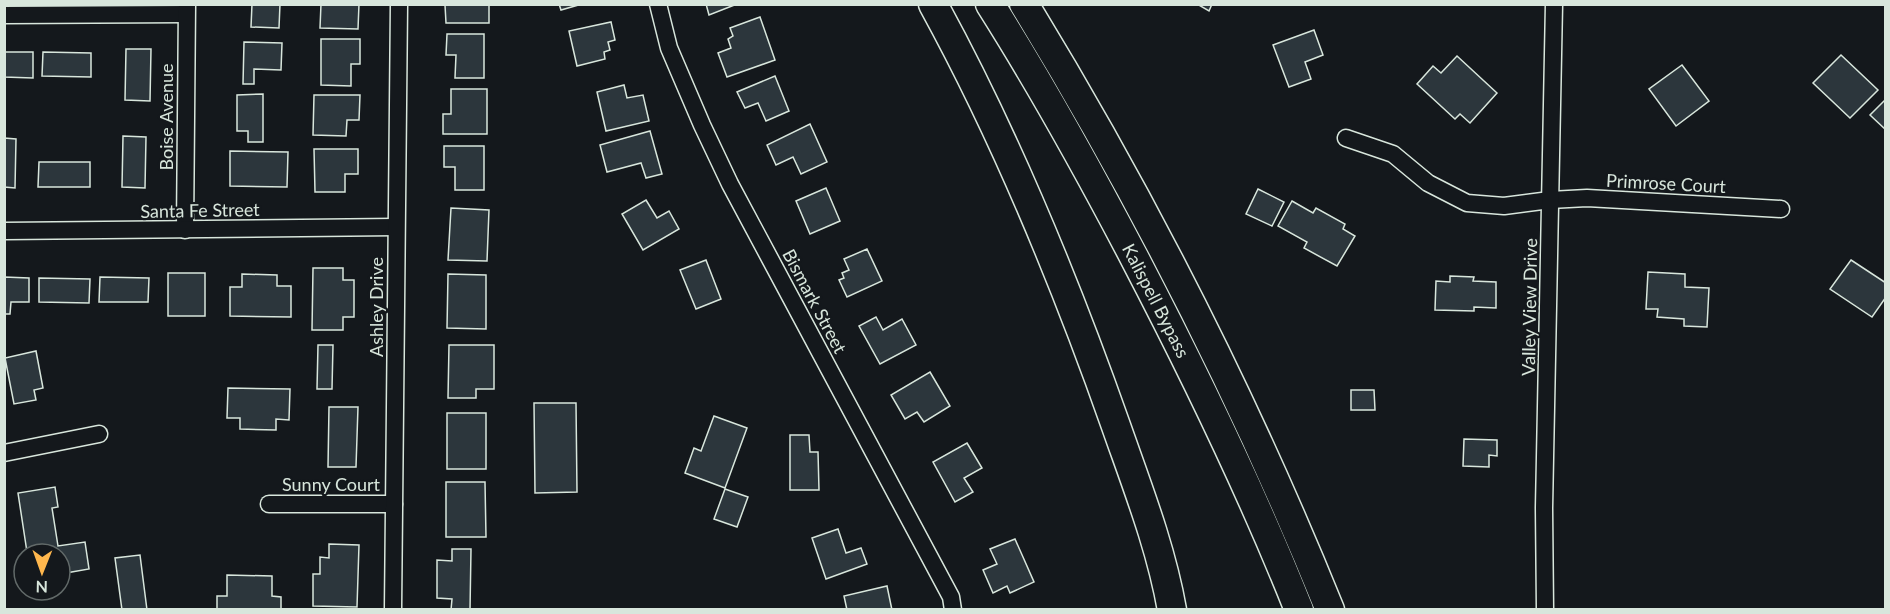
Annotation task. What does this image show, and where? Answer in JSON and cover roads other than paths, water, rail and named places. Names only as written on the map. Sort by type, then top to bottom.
[{"type":"highway","points":[[933,4],[1008,153],[1059,273],[1132,471],[1159,557],[1172,609]]},
{"type":"highway","name":"Kalispell Bypass","points":[[990,4],[1075,149],[1153,293],[1225,440],[1299,609]]},
{"type":"highway","name":"Kalispell Bypass","points":[[1024,4],[1107,145],[1179,282],[1262,452],[1330,609]]},
{"type":"street","name":"Ashley Drive","points":[[393,609],[399,4]]},
{"type":"street","name":"Bismark Street","points":[[658,4],[669,48],[730,184],[951,597],[953,609]]},
{"type":"street","name":"Valley View Drive","points":[[1545,609],[1544,508],[1554,4]]},
{"type":"street","points":[[4,15],[186,9]]},
{"type":"street","name":"Boise Avenue","points":[[185,230],[186,9]]},
{"type":"street","name":"Primrose Court","points":[[1346,138],[1393,154],[1428,183],[1467,203],[1504,206],[1587,198],[1781,209]]},
{"type":"street","name":"Santa Fe Street","points":[[4,231],[396,227]]},
{"type":"street","points":[[4,453],[99,434]]},
{"type":"street","name":"Sunny Court","points":[[268,504],[394,504]]}]
